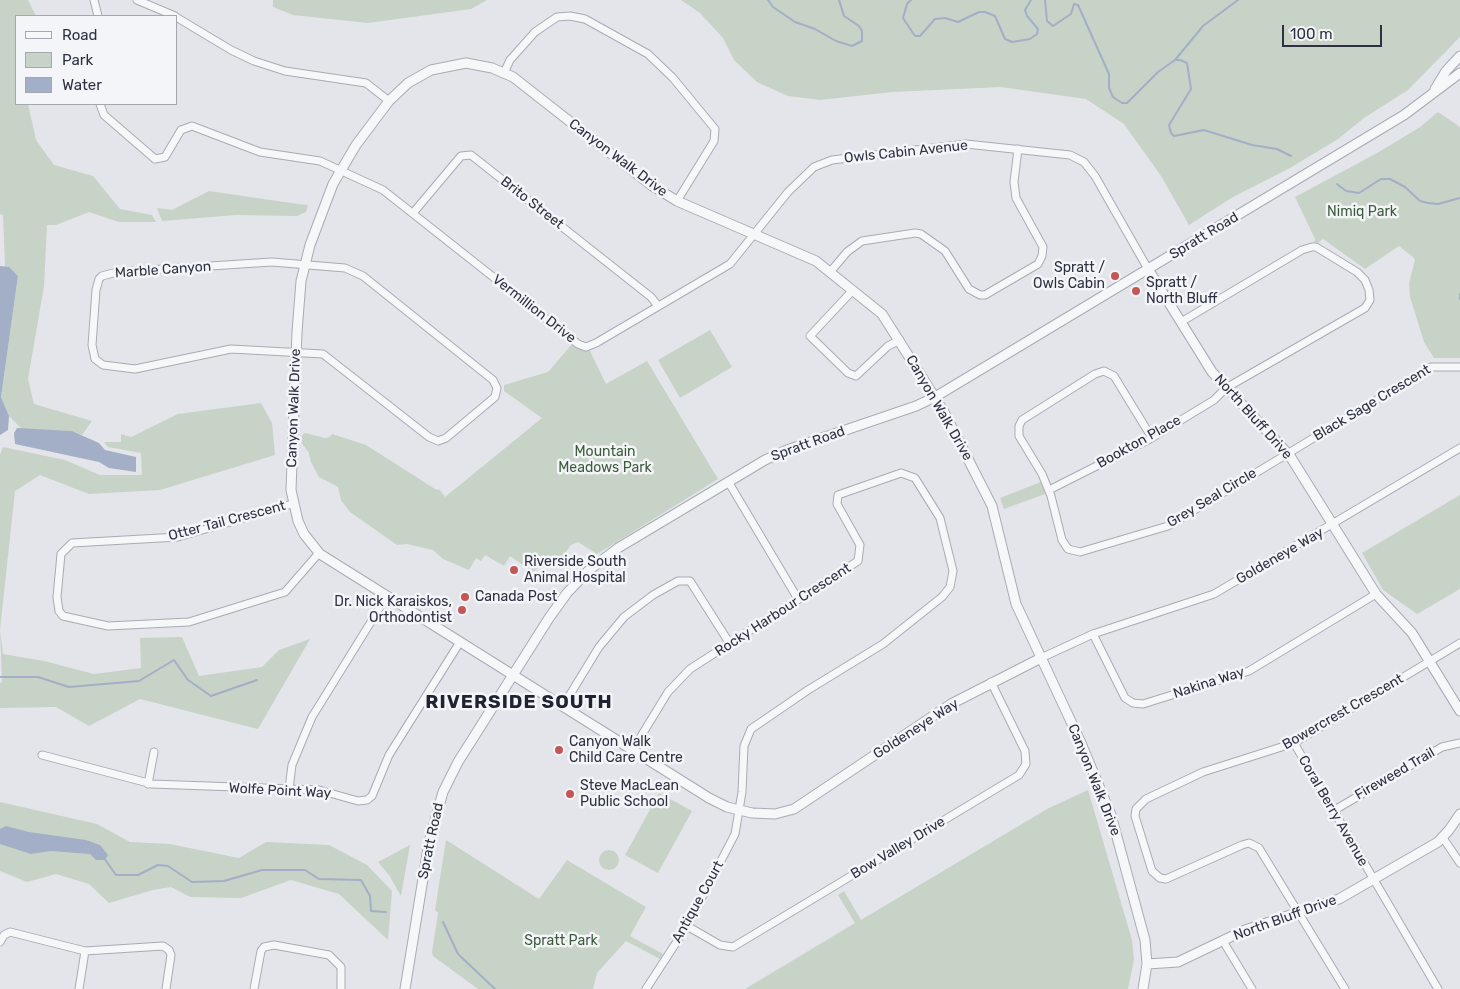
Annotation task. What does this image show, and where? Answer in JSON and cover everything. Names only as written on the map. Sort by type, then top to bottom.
[{"type":"street","points":[[94,0],[98,15]]},
{"type":"street","points":[[137,0],[174,15]]},
{"type":"street","points":[[178,17],[231,50],[254,61],[292,72],[366,83],[389,101]]},
{"type":"street","points":[[504,73],[510,60],[535,32],[557,17],[585,19],[648,54],[673,78],[716,129],[714,141],[677,201]]},
{"type":"street","name":"Spratt Road","points":[[1433,92],[1446,71],[1460,56]]},
{"type":"street","name":"Canyon Walk Drive","points":[[514,675],[319,553],[304,534],[292,504],[290,481],[296,352],[304,264],[322,211],[341,170],[389,101],[416,78],[431,70],[447,65],[474,64],[504,73],[520,82],[639,177],[677,201],[804,254],[831,271],[882,314],[935,397],[992,506],[1016,604],[1081,742],[1111,815],[1145,940],[1147,964],[1143,989]]},
{"type":"street","name":"Spratt Road","points":[[405,989],[429,842],[439,801],[458,762],[556,607],[581,577],[618,548],[787,450],[916,406],[935,397],[1404,115],[1460,74]]},
{"type":"street","name":"Vermillion Drive","points":[[100,105],[104,114],[155,160],[165,158],[181,130],[192,126],[260,152],[315,160],[383,190],[582,346],[596,343],[730,264],[753,234]]},
{"type":"street","name":"Owls Cabin Avenue","points":[[753,234],[788,192],[808,172],[821,163],[832,160],[966,144],[1065,153],[1084,162],[1095,176],[1148,269]]},
{"type":"street","points":[[831,271],[847,252],[862,241],[915,233],[921,234],[945,251],[969,289],[980,295],[985,295],[1038,264],[1042,256],[1043,247],[1016,198],[1014,182],[1018,149]]},
{"type":"street","name":"Brito Street","points":[[413,213],[461,156],[471,155],[651,297],[658,306]]},
{"type":"street","name":"Bookton Place","points":[[1048,490],[1152,438],[1214,400],[1226,388],[1365,308],[1370,295],[1365,280],[1358,272],[1316,247],[1308,247],[1181,322]]},
{"type":"street","name":"Marble Canyon","points":[[272,262],[345,268],[363,276],[493,380],[496,393],[492,400],[446,438],[438,441],[429,437],[328,356],[296,352],[231,350],[141,368],[103,365],[95,360],[92,351],[96,290],[100,277],[109,273],[272,262]]},
{"type":"street","name":"North Bluff Drive","points":[[1148,269],[1212,372],[1288,453],[1376,594],[1412,633],[1460,711]]},
{"type":"street","points":[[853,290],[810,336],[848,373],[856,376],[888,346],[900,340]]},
{"type":"street","name":"Black Sage Crescent","points":[[1288,453],[1431,367],[1460,367]]},
{"type":"street","name":"Grey Seal Circle","points":[[1152,438],[1114,376],[1104,371],[1095,374],[1024,417],[1019,426],[1019,436],[1042,474],[1064,544],[1071,551],[1080,552],[1168,526],[1288,453]]},
{"type":"street","points":[[1332,525],[1460,448]]},
{"type":"street","name":"Rocky Harbour Crescent","points":[[632,751],[668,692],[690,669],[858,561],[860,545],[837,504],[838,495],[901,473],[915,478],[940,518],[953,571],[950,587],[942,597],[883,644],[808,690],[751,729],[744,746],[740,810]]},
{"type":"street","points":[[728,483],[798,599]]},
{"type":"street","name":"Otter Tail Crescent","points":[[292,504],[178,537],[72,543],[61,554],[57,597],[59,611],[63,616],[108,626],[189,622],[285,592],[319,553]]},
{"type":"street","name":"Goldeneye Way","points":[[514,675],[632,751],[721,805],[766,814],[794,809],[951,704],[991,682],[1093,634],[1214,594],[1332,525]]},
{"type":"street","points":[[563,706],[599,647],[624,617],[653,595],[678,581],[690,581],[730,644]]},
{"type":"street","name":"Nakina Way","points":[[1093,634],[1125,698],[1133,703],[1143,704],[1250,671],[1376,594]]},
{"type":"street","points":[[289,789],[292,765],[312,717],[387,596]]},
{"type":"street","name":"Wolfe Point Way","points":[[42,755],[148,784],[319,790],[358,801],[369,798],[389,754],[460,642]]},
{"type":"street","name":"Bowercrest Crescent","points":[[1299,912],[1263,852],[1249,843],[1166,878],[1160,878],[1152,871],[1135,816],[1139,804],[1203,772],[1294,743],[1460,643]]},
{"type":"street","name":"Bow Valley Drive","points":[[687,926],[720,945],[732,947],[1020,775],[1026,764],[1024,752],[991,682]]},
{"type":"street","name":"Coral Berry Avenue","points":[[1294,743],[1438,989]]},
{"type":"street","name":"Fireweed Trail","points":[[1333,811],[1442,747],[1460,743]]},
{"type":"street","points":[[148,784],[154,752]]},
{"type":"street","name":"Antique Court","points":[[646,989],[687,926],[732,839],[740,810]]},
{"type":"street","name":"North Bluff Drive","points":[[1147,964],[1174,963],[1265,922],[1339,899],[1443,838],[1460,814]]},
{"type":"street","points":[[1443,838],[1460,863]]},
{"type":"street","points":[[1299,912],[1345,989]]},
{"type":"street","points":[[0,942],[4,935],[14,932],[85,951],[159,945],[166,947],[171,956],[166,989]]},
{"type":"street","points":[[1223,941],[1252,989]]},
{"type":"street","points":[[254,989],[261,951],[264,947],[274,945],[328,955],[341,967],[340,989]]},
{"type":"street","points":[[79,989],[85,951]]},
{"type":"green space","points":[[0,0],[28,0],[36,15],[15,15],[15,105],[28,105],[36,140],[54,165],[93,176],[120,209],[152,215],[156,222],[119,222],[89,212],[56,225],[47,225],[44,286],[28,379],[34,404],[92,421],[82,435],[72,431],[22,429],[9,416],[1,397],[18,276],[5,266],[3,215],[0,214]]},
{"type":"green space","points":[[273,0],[487,0],[471,9],[368,23],[293,15],[273,7]]},
{"type":"green space","points":[[681,0],[1460,0],[1460,37],[1408,90],[1364,118],[1338,139],[1290,168],[1233,197],[1189,225],[1161,176],[1124,124],[1086,99],[1001,87],[892,92],[820,100],[788,96],[757,82],[734,60],[723,38],[700,13]]},
{"type":"green space","name":"Nimiq Park","points":[[1438,112],[1460,127],[1460,358],[1434,358],[1424,342],[1410,297],[1409,283],[1415,260],[1413,257],[1399,246],[1365,269],[1323,239],[1318,243],[1314,242],[1315,239],[1295,197],[1379,152],[1420,127]]},
{"type":"green space","points":[[209,191],[308,205],[306,212],[297,216],[236,215],[162,221],[157,208],[172,210]]},
{"type":"green space","points":[[710,330],[732,367],[680,398],[658,360]]},
{"type":"green space","name":"Mountain Meadows Park","points":[[572,344],[581,350],[590,351],[606,384],[647,361],[718,479],[597,554],[578,542],[571,545],[563,556],[548,560],[533,572],[510,556],[504,566],[485,555],[481,561],[476,558],[469,570],[443,559],[433,550],[407,544],[397,545],[350,512],[341,500],[338,487],[319,477],[311,462],[309,453],[301,442],[302,435],[305,433],[325,438],[330,437],[332,434],[366,445],[435,489],[440,490],[445,497],[542,418],[504,391],[504,385],[548,372]]},
{"type":"green space","points":[[261,403],[272,423],[275,455],[160,490],[89,494],[40,475],[15,491],[0,630],[0,455],[3,447],[65,460],[100,475],[142,475],[141,453],[108,447],[104,442],[121,442],[121,434],[131,437],[178,414]]},
{"type":"green space","points":[[1041,482],[1045,494],[1004,509],[1000,498]]},
{"type":"green space","points":[[1460,495],[1460,589],[1417,614],[1383,590],[1362,553]]},
{"type":"green space","points":[[0,630],[3,654],[44,661],[94,674],[141,668],[140,638],[182,637],[199,676],[262,667],[279,650],[310,639],[258,729],[140,699],[89,726],[56,707],[0,708],[0,683],[2,682]]},
{"type":"green space","points":[[1088,790],[1132,940],[1134,960],[1128,989],[745,989],[855,923],[838,895],[844,891],[861,920],[1047,809]]},
{"type":"green space","points":[[659,793],[692,811],[658,873],[625,855]]},
{"type":"green space","points":[[0,802],[97,824],[130,842],[170,844],[239,858],[266,842],[329,845],[367,865],[392,891],[388,940],[339,894],[291,880],[241,898],[190,897],[171,887],[153,890],[109,903],[89,884],[56,874],[27,882],[0,871]]},
{"type":"green space","name":"Spratt Park","points":[[446,840],[539,899],[567,860],[646,907],[630,936],[663,954],[660,959],[626,941],[597,973],[593,989],[478,989],[433,956],[432,952],[438,913],[435,910]]},
{"type":"green space","points":[[410,845],[401,896],[389,875],[378,862]]},
{"type":"green space","points":[[609,850],[616,853],[619,860],[616,867],[609,870],[602,867],[599,860],[602,853]]},
{"type":"water","points":[[0,266],[9,267],[18,276],[1,397],[9,416],[8,430],[0,435]]},
{"type":"water","points":[[17,428],[72,431],[99,443],[105,450],[136,457],[136,472],[109,468],[99,462],[15,444],[14,433]]},
{"type":"water","points":[[6,826],[29,832],[86,840],[100,845],[108,855],[105,860],[96,860],[90,854],[51,851],[31,854],[0,844],[0,829]]},
{"type":"waterway","points":[[768,0],[773,7],[795,22],[815,29],[836,41],[852,46],[862,41],[862,31],[859,26],[844,16],[839,0]]},
{"type":"waterway","points":[[911,0],[907,4],[903,18],[915,36],[920,36],[935,19],[945,18],[958,22],[979,12],[985,12],[995,16],[1005,39],[1012,42],[1030,39],[1037,34],[1038,29],[1027,16],[1025,10],[1031,0]]},
{"type":"waterway","points":[[1045,0],[1047,21],[1053,26],[1071,14],[1074,4],[1078,5],[1109,74],[1109,88],[1113,97],[1122,103],[1127,103],[1158,72],[1175,60],[1187,63],[1191,89],[1169,125],[1174,136],[1204,130],[1252,145],[1277,149],[1291,156]]},
{"type":"waterway","points":[[1175,60],[1203,26],[1238,0]]},
{"type":"waterway","points":[[1337,184],[1346,191],[1359,193],[1381,179],[1390,179],[1405,187],[1420,201],[1438,204],[1460,198]]},
{"type":"waterway","points":[[1460,294],[1460,299]]},
{"type":"waterway","points":[[0,677],[38,677],[69,687],[139,681],[174,660],[188,680],[211,696],[257,680]]},
{"type":"waterway","points":[[104,858],[116,875],[138,875],[158,865],[168,866],[192,882],[224,881],[262,870],[305,870],[319,879],[361,880],[370,896],[371,911],[386,912]]},
{"type":"waterway","points":[[443,922],[458,954],[495,989]]},
{"type":"place","name":"Spratt / Owls Cabin","points":[[1115,276]]},
{"type":"place","name":"Spratt / North Bluff","points":[[1136,291]]},
{"type":"place","name":"Riverside South Animal Hospital","points":[[514,570]]},
{"type":"place","name":"Canada Post","points":[[465,597]]},
{"type":"place","name":"Dr. Nick Karaiskos, Orthodontist","points":[[462,610]]},
{"type":"place","name":"Canyon Walk Child Care Centre","points":[[559,750]]},
{"type":"place","name":"Steve MacLean Public School","points":[[570,794]]},
{"type":"district","name":"RIVERSIDE SOUTH","points":[[519,703]]}]
